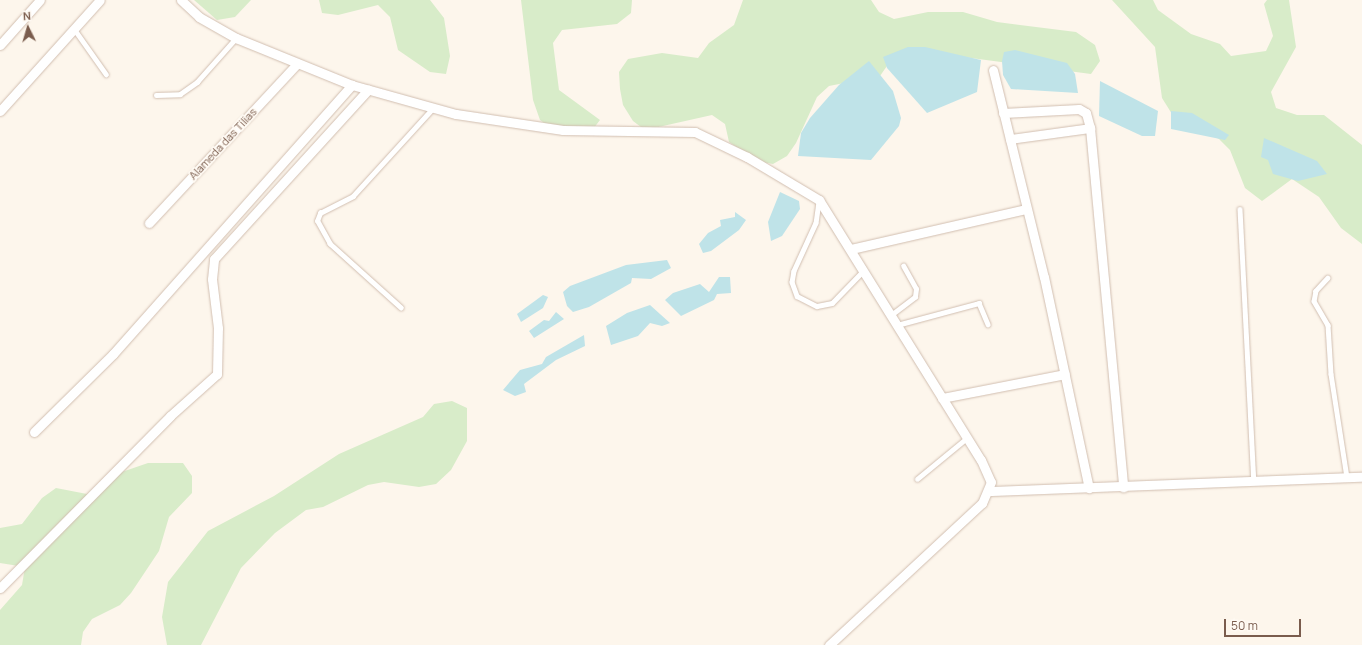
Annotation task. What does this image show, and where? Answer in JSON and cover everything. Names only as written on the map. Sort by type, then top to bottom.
[{"type":"street","points":[[0,45],[40,0]]},
{"type":"street","points":[[0,110],[75,30],[100,0]]},
{"type":"street","points":[[181,0],[199,18],[236,38],[296,64],[352,85],[433,108],[563,130],[695,132],[747,157],[819,200],[851,249],[991,478],[990,491],[982,503],[829,645]]},
{"type":"street","name":"Alameda das Tilias","points":[[149,222],[296,64]]},
{"type":"street","points":[[993,70],[1065,374],[1089,488]]},
{"type":"street","points":[[34,432],[113,354],[352,85]]},
{"type":"street","points":[[0,588],[170,416],[217,374],[218,328],[212,279],[214,259],[368,90]]},
{"type":"street","points":[[1003,113],[1079,109],[1086,113],[1090,128],[1123,487]]},
{"type":"street","points":[[1010,139],[1090,128]]},
{"type":"street","points":[[851,249],[1026,209]]},
{"type":"street","points":[[942,398],[1065,374]]},
{"type":"street","points":[[990,491],[1362,477]]},
{"type":"lane","points":[[75,30],[106,74]]},
{"type":"lane","points":[[156,95],[180,94],[197,82],[236,38]]},
{"type":"lane","points":[[401,308],[330,244],[317,222],[320,214],[353,196],[433,108]]},
{"type":"lane","points":[[819,200],[816,223],[794,271],[792,282],[797,296],[817,306],[832,304],[864,271]]},
{"type":"lane","points":[[1240,209],[1254,482]]},
{"type":"lane","points":[[891,314],[915,297],[916,288],[903,266]]},
{"type":"lane","points":[[1328,278],[1316,291],[1314,300],[1328,325],[1331,374],[1347,478]]},
{"type":"lane","points":[[897,325],[979,303],[988,324]]},
{"type":"lane","points":[[917,479],[967,438]]},
{"type":"green space","points":[[194,0],[251,0],[235,17],[217,20]]},
{"type":"green space","points":[[319,0],[430,0],[444,18],[450,56],[446,74],[430,72],[398,50],[390,17],[378,5],[338,15],[322,13]]},
{"type":"green space","points":[[521,0],[632,0],[631,13],[617,24],[562,30],[553,43],[559,90],[600,120],[590,133],[555,131],[540,120],[533,100]]},
{"type":"green space","points":[[743,0],[871,0],[879,12],[894,19],[928,12],[963,12],[997,22],[1076,32],[1095,45],[1100,61],[1091,74],[956,56],[889,63],[880,76],[829,86],[817,97],[796,143],[787,156],[773,164],[757,161],[729,142],[725,124],[712,115],[645,130],[633,121],[623,105],[620,89],[619,72],[628,59],[662,53],[698,58],[709,43],[734,25]]},
{"type":"green space","points":[[1112,0],[1153,0],[1158,10],[1191,34],[1220,44],[1231,56],[1266,51],[1273,36],[1264,4],[1267,0],[1289,0],[1296,47],[1271,92],[1276,108],[1297,115],[1324,115],[1362,145],[1362,244],[1341,228],[1319,197],[1292,179],[1262,201],[1245,188],[1230,150],[1219,139],[1172,114],[1162,98],[1155,47]]},
{"type":"green space","points":[[452,401],[467,408],[467,441],[451,470],[436,484],[419,487],[384,482],[368,485],[323,507],[306,510],[275,533],[241,568],[201,645],[167,645],[162,617],[168,582],[208,531],[274,496],[339,454],[423,417],[434,404]]},
{"type":"green space","points":[[148,463],[183,463],[192,476],[192,493],[169,517],[159,551],[131,593],[120,605],[92,619],[83,632],[81,645],[0,645],[0,610],[22,585],[25,567],[0,563],[0,528],[22,524],[42,498],[56,488],[87,494],[116,474]]},
{"type":"water","points":[[908,47],[925,47],[981,60],[977,92],[927,113],[887,68],[883,57]]},
{"type":"water","points":[[1015,50],[1067,63],[1075,74],[1078,93],[1011,89],[1003,75],[1002,61],[1004,52]]},
{"type":"water","points":[[869,61],[893,91],[901,118],[899,126],[871,160],[798,156],[801,133],[810,118],[839,85]]},
{"type":"water","points":[[1100,81],[1158,111],[1155,136],[1142,136],[1099,116]]},
{"type":"water","points":[[1171,111],[1192,113],[1229,135],[1225,140],[1171,129]]},
{"type":"water","points":[[1264,138],[1317,161],[1327,174],[1298,181],[1273,174],[1268,160],[1261,157]]},
{"type":"water","points":[[780,192],[799,201],[800,209],[782,236],[771,241],[768,222]]},
{"type":"water","points":[[735,212],[746,220],[739,230],[711,251],[703,253],[699,244],[708,233],[721,226],[720,220],[735,217]]},
{"type":"water","points":[[667,260],[671,268],[651,279],[632,278],[631,283],[589,307],[573,312],[567,306],[563,292],[570,286],[626,265]]},
{"type":"water","points":[[719,277],[730,277],[731,293],[717,294],[714,300],[681,316],[665,300],[673,293],[700,284],[709,292]]},
{"type":"water","points":[[543,295],[548,297],[543,308],[521,322],[517,314]]},
{"type":"water","points":[[650,305],[670,323],[662,326],[650,323],[638,336],[611,345],[606,326],[627,313]]},
{"type":"water","points":[[556,312],[564,319],[534,338],[529,331],[544,320],[549,321]]},
{"type":"water","points":[[584,335],[585,346],[556,360],[524,384],[526,392],[515,396],[503,390],[520,370],[542,364],[546,357]]}]
